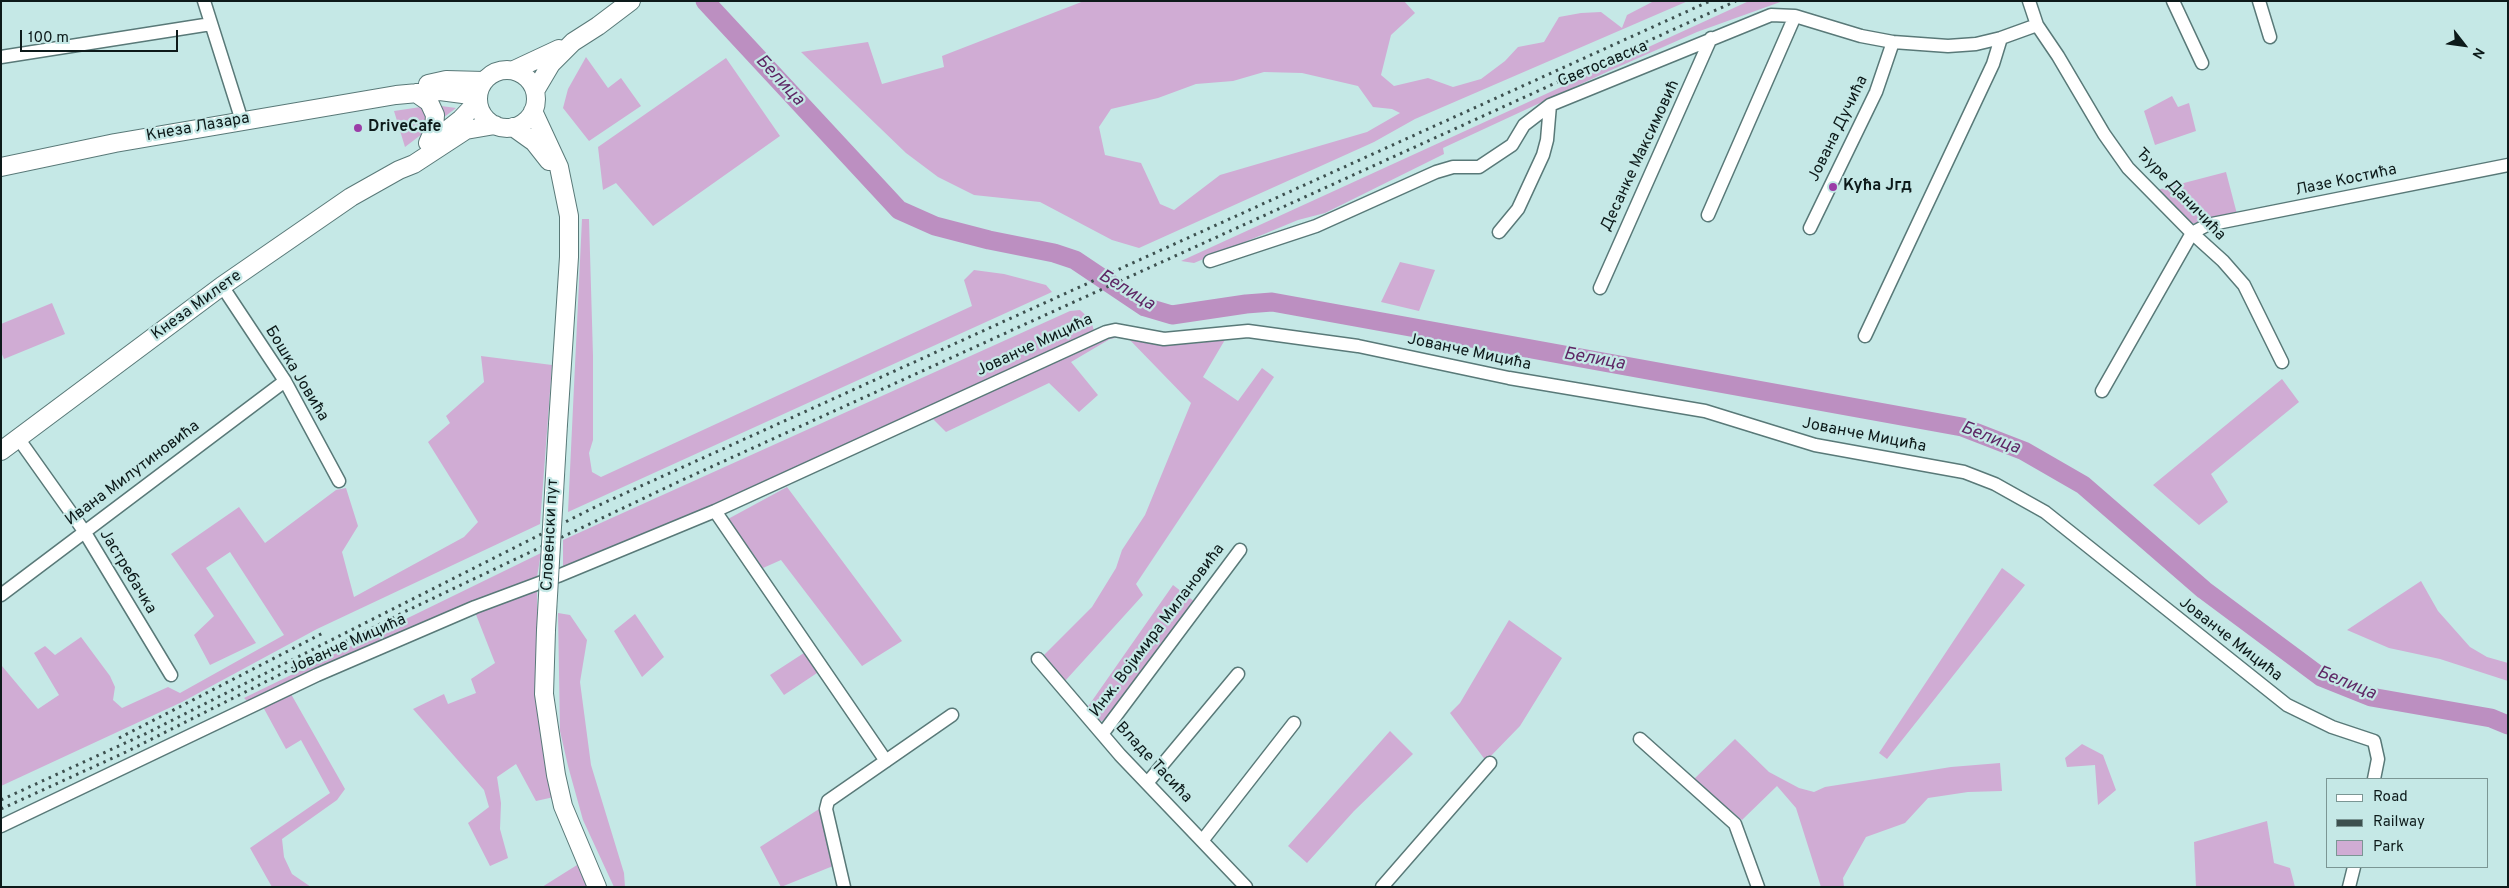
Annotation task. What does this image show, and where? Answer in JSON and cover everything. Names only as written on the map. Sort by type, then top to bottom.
[{"type":"street","points":[[204,1],[242,121]]},
{"type":"street","points":[[560,175],[534,142],[513,127],[495,125],[484,117],[480,93],[498,71],[514,70],[573,42],[631,1]]},
{"type":"street","name":"Ђуре Даничића","points":[[2029,1],[2037,26],[2058,56],[2104,134],[2128,168],[2192,233],[2223,261],[2244,285],[2282,362]]},
{"type":"street","points":[[2174,1],[2202,63]]},
{"type":"street","points":[[2259,1],[2270,37]]},
{"type":"street","name":"Светосавска","points":[[1210,261],[1316,226],[1436,172],[1453,168],[1478,166],[1512,145],[1524,125],[1550,105],[1772,15],[1784,14],[1795,16],[1861,36],[1893,42],[1948,46],[1976,44],[2037,26]]},
{"type":"street","points":[[1708,216],[1795,16]]},
{"type":"street","points":[[1,57],[210,24]]},
{"type":"street","name":"Десанке Максимовић","points":[[1600,288],[1712,38]]},
{"type":"street","points":[[1865,336],[1993,64],[2001,38]]},
{"type":"street","points":[[535,91],[551,64],[573,42]]},
{"type":"street","name":"Јована Дучића","points":[[1810,228],[1876,92],[1893,42]]},
{"type":"street","points":[[513,127],[525,121],[533,111],[536,103],[535,91],[529,79],[514,70]]},
{"type":"street","name":"Кнеза Лазара","points":[[396,95],[446,80],[480,93]]},
{"type":"street","name":"Кнеза Лазара","points":[[1,167],[115,143],[396,95],[440,91],[480,93]]},
{"type":"street","points":[[416,93],[429,102],[435,115],[434,129],[428,143]]},
{"type":"street","name":"Кнеза Милете","points":[[399,170],[406,160],[461,119],[480,93]]},
{"type":"street","points":[[1499,232],[1518,209],[1543,155],[1547,140],[1550,105]]},
{"type":"street","name":"Словенски пут","points":[[533,111],[554,153],[567,204],[570,235],[546,630],[544,694],[556,775],[564,806],[597,887]]},
{"type":"street","name":"Кнеза Милете","points":[[1,450],[222,286],[364,189],[414,164],[466,130],[495,125]]},
{"type":"street","name":"Лазе Костића","points":[[2192,233],[2207,225],[2508,165]]},
{"type":"street","points":[[2102,391],[2192,233]]},
{"type":"street","name":"Бошка Јовића","points":[[222,286],[285,381],[339,481]]},
{"type":"street","name":"Јованче Мицића","points":[[1,826],[317,674],[475,607],[558,576],[715,511],[1106,332],[1115,330],[1164,339],[1248,331],[1358,346],[1509,378],[1705,412],[1815,445],[1964,472],[1995,484],[2045,512],[2287,705],[2332,727],[2374,741],[2378,759],[2374,778]]},
{"type":"street","name":"Ивана Милутиновића","points":[[1,595],[285,381]]},
{"type":"street","name":"Јастребачка","points":[[18,438],[84,531],[171,675]]},
{"type":"street","points":[[715,511],[886,761]]},
{"type":"street","name":"Инж. Војимира Милановића","points":[[1103,733],[1240,550]]},
{"type":"street","name":"Владе Тасића","points":[[1038,659],[1120,755],[1148,782],[1246,887]]},
{"type":"street","points":[[1148,782],[1238,674]]},
{"type":"street","points":[[844,887],[826,809],[828,801],[952,715]]},
{"type":"street","points":[[1202,840],[1294,723]]},
{"type":"street","points":[[1640,739],[1735,824],[1758,887]]},
{"type":"street","points":[[1382,887],[1490,763]]},
{"type":"street","points":[[2349,887],[2354,868]]},
{"type":"green space","points":[[1084,1],[1404,1],[1415,13],[1391,35],[1381,75],[1394,86],[1428,78],[1453,87],[1481,79],[1505,61],[1518,47],[1544,42],[1559,17],[1601,12],[1622,28],[1627,15],[1654,1],[1688,1],[1415,119],[1374,142],[1139,248],[1112,240],[1040,202],[974,195],[938,177],[906,153],[801,52],[868,42],[882,84],[944,67],[942,56]],"holes":[[[1264,72],[1302,73],[1358,86],[1373,107],[1392,109],[1400,113],[1367,132],[1220,175],[1174,210],[1160,204],[1141,163],[1105,155],[1099,127],[1111,109],[1158,98],[1196,84],[1233,81]]]},
{"type":"green space","points":[[1749,1],[1783,1],[1697,32],[1609,71],[1443,148],[1444,154],[1325,213],[1298,220],[1194,263],[1181,261]]},
{"type":"green space","points":[[586,57],[608,88],[621,78],[641,106],[589,141],[563,108],[568,89]]},
{"type":"green space","points":[[726,58],[780,136],[653,226],[616,183],[603,190],[598,147]]},
{"type":"green space","points":[[2172,96],[2178,107],[2189,103],[2196,131],[2155,145],[2144,111]]},
{"type":"green space","points":[[434,105],[456,108],[405,147],[394,111]]},
{"type":"green space","points":[[2226,172],[2237,214],[2191,224],[2157,190]]},
{"type":"green space","points":[[582,219],[589,219],[593,356],[593,440],[589,453],[592,472],[601,477],[972,306],[964,280],[974,270],[1004,274],[1046,285],[1052,292],[568,512]]},
{"type":"green space","points":[[1400,262],[1435,270],[1419,311],[1381,302]]},
{"type":"green space","points":[[52,303],[65,334],[4,359],[1,352],[1,324]]},
{"type":"green space","points":[[1080,310],[1091,320],[1094,331],[700,512],[563,570],[563,540],[1070,311]]},
{"type":"green space","points":[[1115,333],[1178,344],[1200,343],[1226,338],[1203,377],[1238,401],[1262,368],[1274,377],[1136,584],[1143,595],[1065,681],[1044,655],[1092,607],[1116,568],[1122,550],[1145,515],[1191,403],[1126,336],[1110,339],[1071,362],[1098,395],[1079,412],[1049,383],[946,432],[933,419]]},
{"type":"green space","points":[[481,356],[552,365],[540,524],[317,629],[182,702],[1,786],[2,666],[38,709],[59,695],[34,653],[45,646],[55,655],[81,637],[110,676],[115,687],[113,700],[122,708],[168,687],[180,693],[284,635],[230,552],[206,568],[256,643],[210,665],[194,635],[214,616],[171,554],[239,507],[265,543],[336,490],[346,488],[358,526],[342,552],[354,597],[464,537],[478,522],[428,442],[450,423],[446,416],[484,382]]},
{"type":"green space","points":[[2282,379],[2299,402],[2211,474],[2228,502],[2199,525],[2153,485]]},
{"type":"green space","points":[[787,487],[902,641],[862,666],[781,560],[763,568],[728,519]]},
{"type":"green space","points":[[541,553],[537,577],[248,702],[244,698]]},
{"type":"green space","points":[[2002,568],[2025,585],[1887,759],[1879,753]]},
{"type":"green space","points":[[2421,581],[2438,611],[2470,647],[2487,657],[2508,663],[2508,681],[2440,659],[2389,648],[2347,630]]},
{"type":"green space","points":[[1173,585],[1195,602],[1106,720],[1101,721],[1087,708]]},
{"type":"green space","points":[[537,591],[538,719],[554,797],[536,801],[516,764],[497,777],[501,803],[500,829],[508,858],[490,866],[468,823],[489,807],[484,790],[413,709],[444,694],[448,704],[476,693],[471,679],[495,663],[475,612]]},
{"type":"green space","points":[[558,613],[570,615],[587,640],[580,682],[591,765],[624,873],[625,887],[614,887],[583,820],[568,766],[560,731]]},
{"type":"green space","points":[[635,614],[664,657],[642,677],[614,631]]},
{"type":"green space","points":[[1509,620],[1562,658],[1520,726],[1486,761],[1450,713],[1460,703]]},
{"type":"green space","points":[[807,651],[820,671],[784,695],[770,675]]},
{"type":"green space","points":[[291,694],[345,789],[337,800],[282,839],[284,857],[292,874],[311,887],[272,887],[250,848],[330,793],[301,740],[286,749],[262,705]]},
{"type":"green space","points":[[1390,731],[1413,754],[1354,811],[1307,863],[1288,846]]},
{"type":"green space","points":[[1735,739],[1769,772],[1799,788],[1814,792],[1825,787],[1951,767],[2000,763],[2002,791],[1968,792],[1928,798],[1905,823],[1866,837],[1843,878],[1844,887],[1821,887],[1796,808],[1777,786],[1742,820],[1693,780]]},
{"type":"green space","points":[[2082,744],[2103,755],[2116,790],[2098,805],[2095,765],[2067,767],[2065,758]]},
{"type":"green space","points":[[819,809],[833,866],[781,887],[760,847]]},
{"type":"green space","points":[[2267,821],[2274,863],[2290,868],[2295,887],[2196,887],[2194,842]]},
{"type":"green space","points":[[577,865],[587,887],[542,887]]},
{"type":"waterway","name":"Белица","points":[[705,1],[899,210],[935,226],[989,240],[1054,253],[1075,260],[1145,307],[1172,315],[1272,302],[1962,427],[2024,451],[2083,485],[2204,590],[2321,677],[2371,697],[2491,718],[2508,725]]},
{"type":"railway","points":[[1,800],[147,733],[597,506],[1710,1]]},
{"type":"railway","points":[[1,809],[126,752],[402,613],[678,482],[1736,1]]},
{"type":"railway","points":[[119,738],[323,633]]},
{"type":"place","name":"DriveCafe","points":[[358,128]]},
{"type":"place","name":"Кућа Јгд","points":[[1833,187]]}]
